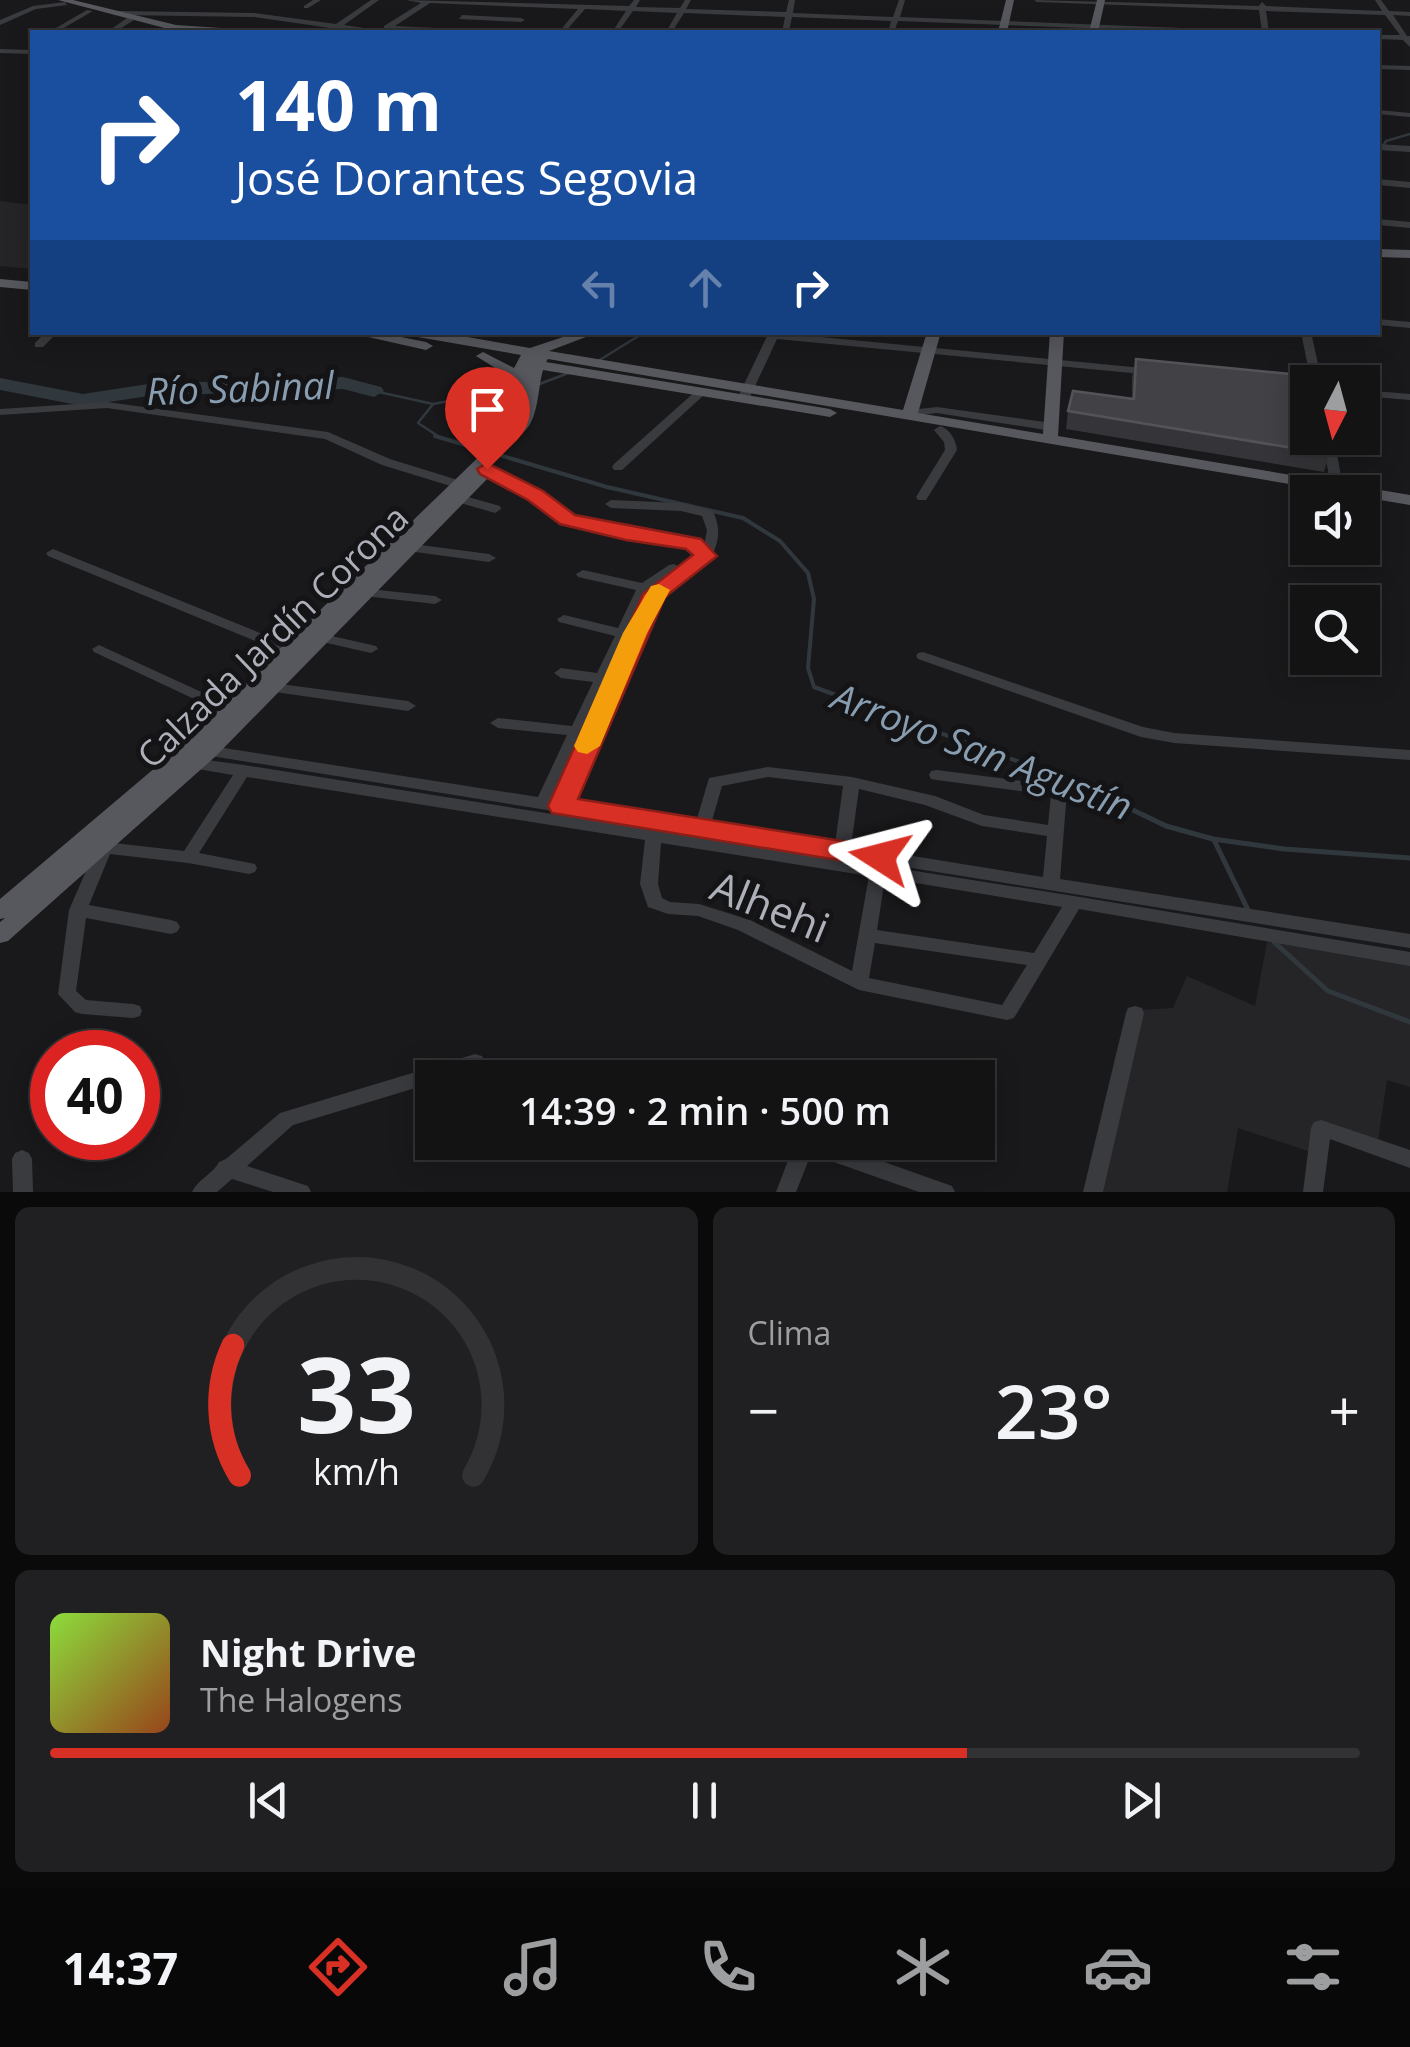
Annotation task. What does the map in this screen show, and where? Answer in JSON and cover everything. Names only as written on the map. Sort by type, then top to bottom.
[{"type":"main road","points":[[49,0],[120,14]]},
{"type":"main road","points":[[80,0],[168,30]]},
{"type":"main road","points":[[1002,28],[1010,0]]},
{"type":"main road","points":[[1093,30],[1100,1]]},
{"type":"main road","points":[[64,2],[167,30]]},
{"type":"main road","points":[[1380,253],[1410,254]]},
{"type":"main road","points":[[0,274],[30,276]]},
{"type":"main road","points":[[0,283],[30,286]]},
{"type":"main road","points":[[368,335],[534,369],[1051,432],[1290,478]]},
{"type":"main road","points":[[422,335],[534,369],[605,364],[871,419],[1290,489]]},
{"type":"main road","points":[[534,369],[588,335]]},
{"type":"main road","points":[[910,413],[933,335]]},
{"type":"main road","points":[[1051,432],[1057,335]]},
{"type":"main road","name":"Calzada Jardín Corona","points":[[0,935],[106,844],[192,756],[229,710],[494,457],[525,422],[534,369]]},
{"type":"main road","points":[[871,419],[910,413],[940,430]]},
{"type":"main road","name":"Calzada Jardín Corona","points":[[0,911],[273,688],[413,548],[459,491]]},
{"type":"main road","points":[[1380,495],[1410,500]]},
{"type":"main road","points":[[1380,505],[1410,510]]},
{"type":"street","points":[[0,21],[34,0]]},
{"type":"street","points":[[306,8],[318,0]]},
{"type":"street","points":[[336,27],[376,0]]},
{"type":"street","points":[[409,0],[1093,30]]},
{"type":"street","points":[[564,30],[588,0]]},
{"type":"street","points":[[615,30],[637,0]]},
{"type":"street","points":[[670,30],[688,0]]},
{"type":"street","points":[[785,30],[792,0]]},
{"type":"street","points":[[891,30],[902,0]]},
{"type":"street","points":[[1037,0],[1262,4],[1410,14]]},
{"type":"street","points":[[1378,0],[1408,41]]},
{"type":"street","points":[[384,30],[428,1]]},
{"type":"street","points":[[0,21],[35,7],[64,2]]},
{"type":"street","points":[[1176,2],[1176,30]]},
{"type":"street","points":[[513,30],[535,3]]},
{"type":"street","points":[[1262,4],[1265,30]]},
{"type":"street","points":[[56,30],[89,11]]},
{"type":"street","points":[[120,14],[254,15],[371,30]]},
{"type":"street","points":[[462,18],[521,20]]},
{"type":"street","points":[[113,30],[130,20]]},
{"type":"street","points":[[1380,38],[1408,41]]},
{"type":"street","points":[[21,51],[30,45]]},
{"type":"street","points":[[0,51],[30,52]]},
{"type":"street","points":[[1380,67],[1410,68]]},
{"type":"street","points":[[1380,112],[1410,115]]},
{"type":"street","points":[[1380,146],[1406,149]]},
{"type":"street","points":[[1380,182],[1410,185]]},
{"type":"street","points":[[1380,222],[1410,224]]},
{"type":"street","points":[[1380,322],[1410,325]]},
{"type":"street","points":[[39,346],[51,335]]},
{"type":"street","points":[[746,393],[774,335]]},
{"type":"street","points":[[784,335],[1171,374]]},
{"type":"street","points":[[1307,335],[1314,365]]},
{"type":"street","points":[[618,467],[701,392]]},
{"type":"street","points":[[1380,395],[1410,398]]},
{"type":"street","points":[[0,415],[107,405],[328,436],[495,509]]},
{"type":"street","points":[[922,497],[951,450],[950,440],[940,430]]},
{"type":"street","points":[[494,457],[568,519],[626,534],[693,543],[706,552]]},
{"type":"street","points":[[543,804],[575,732],[597,703],[599,678],[621,633],[655,594],[706,552],[713,530],[708,514],[681,507],[611,504]]},
{"type":"street","points":[[413,548],[489,558]]},
{"type":"street","points":[[583,574],[644,588],[706,552]]},
{"type":"street","points":[[53,553],[292,651]]},
{"type":"street","points":[[562,806],[597,703],[639,611],[644,588]]},
{"type":"street","points":[[369,593],[435,600]]},
{"type":"street","points":[[564,619],[621,633]]},
{"type":"street","points":[[323,638],[371,649]]},
{"type":"street","points":[[99,650],[229,710]]},
{"type":"street","points":[[923,656],[1141,732],[1174,738],[1410,754]]},
{"type":"street","points":[[560,673],[599,678]]},
{"type":"street","points":[[273,688],[408,706]]},
{"type":"street","points":[[498,723],[575,732]]},
{"type":"street","points":[[192,756],[244,770],[476,801],[562,806],[654,828],[702,829],[878,872],[1074,902],[1242,915],[1410,941]]},
{"type":"street","points":[[192,756],[813,854],[842,851],[1051,884],[1259,935],[1410,959]]},
{"type":"street","points":[[188,857],[244,770]]},
{"type":"street","points":[[702,829],[716,782],[768,772],[852,782],[929,800],[982,820],[1055,832]]},
{"type":"street","points":[[937,776],[1058,791],[1051,884]]},
{"type":"street","points":[[842,851],[852,782]]},
{"type":"street","name":"Alhehi","points":[[654,828],[649,884],[654,902],[668,908],[698,910],[744,925],[858,983],[1007,1014],[1038,960]]},
{"type":"street","points":[[133,1012],[82,1007],[68,994],[78,910],[106,844],[249,868]]},
{"type":"street","points":[[858,983],[878,872]]},
{"type":"street","points":[[868,935],[1038,960],[1074,902]]},
{"type":"street","points":[[78,910],[171,927]]},
{"type":"street","points":[[1375,934],[1380,954]]},
{"type":"street","points":[[1093,1192],[1135,1013]]},
{"type":"street","points":[[202,1192],[287,1119],[415,1080]]},
{"type":"street","points":[[1313,1192],[1321,1128],[1410,1159]]},
{"type":"street","points":[[22,1159],[23,1192]]},
{"type":"street","points":[[786,1192],[798,1160]]},
{"type":"street","points":[[854,1160],[945,1192]]},
{"type":"street","points":[[226,1168],[301,1192]]},
{"type":"shaded area","points":[[0,201],[30,205],[30,269],[0,266]]},
{"type":"shaded area","points":[[1267,942],[1410,963],[1410,1087],[1387,1080],[1377,1147],[1322,1128],[1317,1154],[1238,1128],[1227,1192],[1095,1192],[1139,1010],[1173,1008],[1187,976],[1255,1006]]},
{"type":"building","points":[[1136,359],[1290,374],[1290,448],[1068,411],[1073,391],[1134,399]]},
{"type":"waterway","name":"Río Sabinal","points":[[1380,151],[1386,141],[1410,134]]},
{"type":"waterway","name":"Río Sabinal","points":[[598,361],[640,335]]},
{"type":"waterway","name":"Río Sabinal","points":[[537,385],[571,372]]},
{"type":"waterway","name":"Río Sabinal","points":[[0,384],[83,400],[148,390],[343,383],[374,391]]},
{"type":"waterway","name":"Río Sabinal","points":[[433,404],[513,389]]},
{"type":"waterway","name":"Río Sabinal","points":[[374,391],[433,404]]},
{"type":"waterway","name":"Arroyo San Agustín","points":[[433,404],[418,423],[440,438]]},
{"type":"waterway","name":"Arroyo San Agustín","points":[[435,436],[440,438]]},
{"type":"waterway","name":"Arroyo San Agustín","points":[[440,438],[607,487],[743,518],[780,541],[808,573],[814,599],[808,668],[814,687],[1025,764]]},
{"type":"waterway","name":"Arroyo San Agustín","points":[[1018,762],[1079,784],[1166,826],[1213,839],[1284,849],[1410,858]]},
{"type":"waterway","points":[[1214,840],[1249,912]]},
{"type":"waterway","points":[[1274,942],[1328,991],[1410,1022]]},
{"type":"slow traffic","points":[[587,746],[635,633],[659,590]]},
{"type":"route","points":[[487,469],[568,519],[626,534],[693,543],[706,556],[655,594],[562,806],[880,857]]}]
